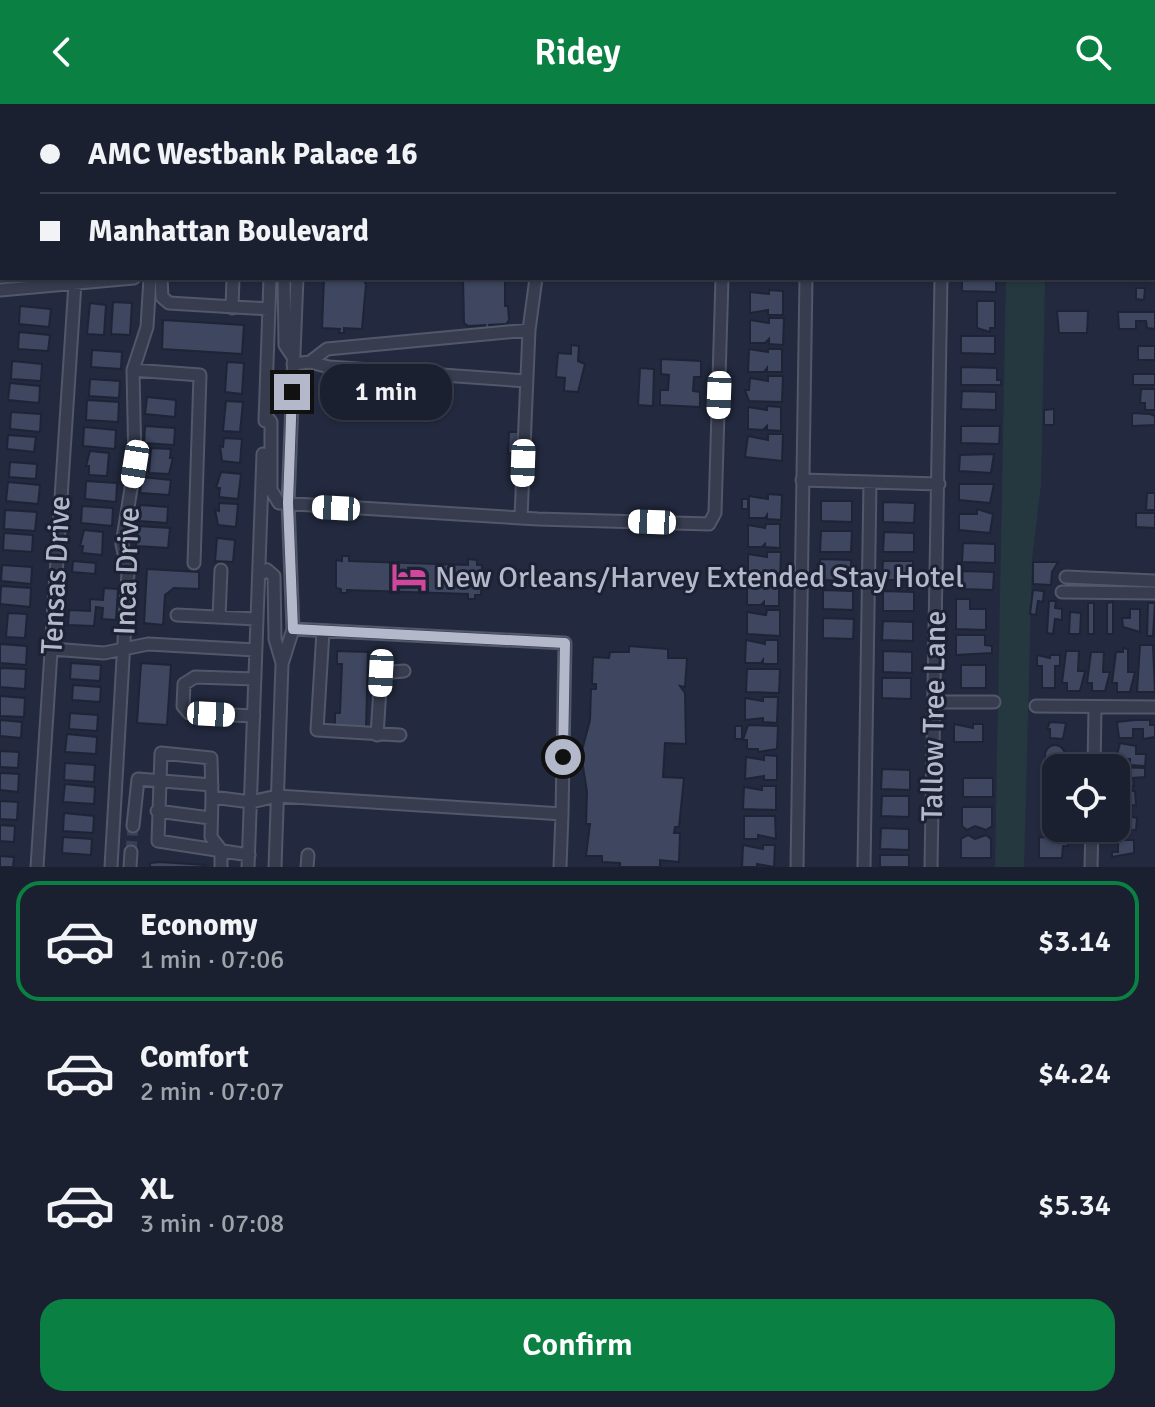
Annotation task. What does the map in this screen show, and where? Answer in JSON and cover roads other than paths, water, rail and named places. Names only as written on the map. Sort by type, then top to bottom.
[{"type":"street","points":[[0,290],[110,280]]},
{"type":"street","name":"Inca Drive","points":[[111,867],[128,572],[122,544],[135,464],[133,370],[147,327],[150,280]]},
{"type":"street","points":[[161,280],[162,297],[169,303],[269,309]]},
{"type":"street","points":[[232,308],[233,280]]},
{"type":"street","points":[[221,867],[221,850],[211,837],[213,762],[207,755],[164,751],[159,758],[158,841],[221,850],[248,861],[270,280]]},
{"type":"street","points":[[284,280],[285,345],[293,361]]},
{"type":"street","points":[[275,867],[282,664],[293,629],[288,503],[297,280]]},
{"type":"street","points":[[521,517],[529,330],[536,280]]},
{"type":"street","points":[[265,414],[271,422],[271,490],[276,501],[521,517],[709,524],[715,513],[722,280]]},
{"type":"street","points":[[797,867],[806,280]]},
{"type":"street","name":"Tallow Tree Lane","points":[[931,867],[941,280]]},
{"type":"street","name":"Tensas Drive","points":[[37,867],[75,283]]},
{"type":"street","points":[[310,362],[327,349],[529,330]]},
{"type":"street","points":[[362,346],[362,369]]},
{"type":"street","points":[[293,361],[527,381]]},
{"type":"street","points":[[133,370],[200,375],[194,563]]},
{"type":"street","points":[[802,480],[939,484]]},
{"type":"street","points":[[864,867],[870,482]]},
{"type":"street","points":[[219,617],[221,570]]},
{"type":"street","points":[[259,575],[267,570],[274,576],[275,639],[282,664]]},
{"type":"street","points":[[1066,577],[1155,581]]},
{"type":"street","points":[[1062,592],[1155,593]]},
{"type":"street","points":[[177,615],[257,619]]},
{"type":"street","points":[[293,629],[565,643],[560,867]]},
{"type":"street","points":[[323,631],[317,730],[400,735]]},
{"type":"street","points":[[52,649],[104,653],[148,644],[256,650]]},
{"type":"street","points":[[377,735],[381,673],[404,671]]},
{"type":"street","points":[[254,716],[189,713],[183,706],[184,684],[195,677],[255,679]]},
{"type":"street","points":[[934,702],[994,702]]},
{"type":"street","points":[[1036,706],[1155,707]]},
{"type":"street","points":[[1094,754],[1095,707]]},
{"type":"street","points":[[133,826],[134,784],[138,779],[158,779],[251,802],[277,796],[562,814]]},
{"type":"street","points":[[157,811],[210,818]]},
{"type":"street","points":[[1091,867],[1092,842]]},
{"type":"street","points":[[130,867],[131,852]]},
{"type":"tunnel","points":[[131,852],[133,826]]},
{"type":"place","name":"New Orleans/Harvey Extended Stay Hotel","points":[[409,577]]}]
